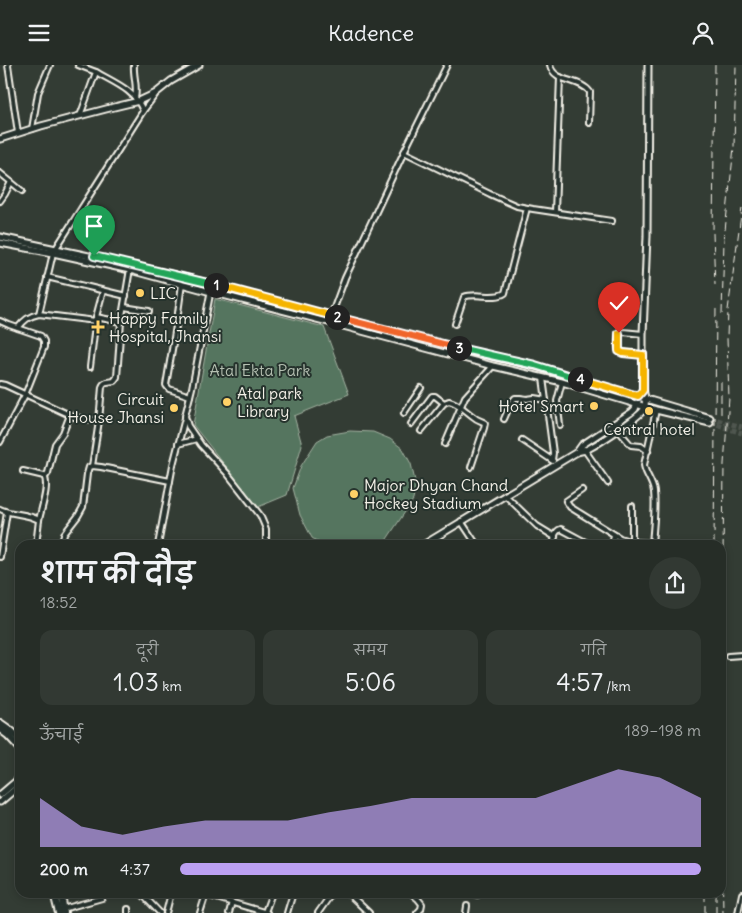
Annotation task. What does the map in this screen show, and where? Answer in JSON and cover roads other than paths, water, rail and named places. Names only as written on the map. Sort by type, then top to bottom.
[{"type":"main road","points":[[0,723],[15,734]]},
{"type":"main road","points":[[0,729],[15,742]]},
{"type":"main road","points":[[56,898],[61,911]]},
{"type":"main road","points":[[61,898],[61,911]]},
{"type":"street","points":[[8,65],[18,133]]},
{"type":"street","points":[[32,129],[36,101],[50,65]]},
{"type":"street","points":[[78,65],[126,89],[137,99],[143,111]]},
{"type":"street","points":[[80,116],[95,72],[95,65]]},
{"type":"street","points":[[134,65],[137,99]]},
{"type":"street","points":[[39,314],[55,251],[143,111],[156,93],[171,81],[199,65]]},
{"type":"street","points":[[330,316],[349,270],[404,152],[447,65]]},
{"type":"street","points":[[550,65],[553,73],[580,84],[590,92],[589,123]]},
{"type":"street","points":[[432,540],[554,463],[618,430],[643,412],[646,399],[643,390],[643,334],[647,236],[648,65]]},
{"type":"street","points":[[555,212],[560,77]]},
{"type":"street","points":[[0,139],[156,93]]},
{"type":"street","points":[[404,152],[517,206],[612,221]]},
{"type":"street","points":[[0,173],[22,191]]},
{"type":"street","points":[[0,201],[10,181]]},
{"type":"street","points":[[455,324],[464,297],[505,293],[527,208]]},
{"type":"street","points":[[0,237],[55,251],[212,284],[434,343],[535,365],[638,396],[710,421],[656,410],[562,382],[543,379],[211,292],[130,267]]},
{"type":"street","points":[[0,243],[55,251]]},
{"type":"street","points":[[63,540],[66,531],[83,507],[86,474],[89,467],[92,466],[103,384],[114,381],[118,377],[121,322],[130,267]]},
{"type":"street","points":[[47,277],[126,296]]},
{"type":"street","points":[[182,284],[166,385],[169,389],[190,396]]},
{"type":"street","points":[[159,540],[212,284]]},
{"type":"street","points":[[90,367],[96,319],[103,291]]},
{"type":"street","points":[[124,307],[149,311]]},
{"type":"street","points":[[18,328],[30,316],[39,314],[121,322]]},
{"type":"street","points":[[0,321],[41,336],[44,341],[44,347],[25,395],[0,442]]},
{"type":"street","points":[[366,332],[367,325]]},
{"type":"street","points":[[643,334],[623,332],[619,333],[618,336],[618,349],[620,353],[643,355]]},
{"type":"street","points":[[444,444],[468,392],[493,366]]},
{"type":"street","points":[[543,379],[554,463]]},
{"type":"street","points":[[560,425],[557,401],[562,382]]},
{"type":"street","points":[[0,384],[80,419],[99,421]]},
{"type":"street","points":[[404,413],[421,388]]},
{"type":"street","points":[[584,448],[629,415],[635,409],[638,396],[643,390]]},
{"type":"street","points":[[411,424],[432,396],[435,396],[444,403]]},
{"type":"street","points":[[504,419],[515,398],[546,400]]},
{"type":"street","points":[[421,431],[444,403],[451,401],[461,405],[473,417],[485,423],[471,467]]},
{"type":"street","points":[[411,404],[421,411]]},
{"type":"street","points":[[652,540],[654,493],[644,467],[656,410]]},
{"type":"street","points":[[37,540],[46,490],[46,477],[55,444],[64,433],[70,415]]},
{"type":"street","points":[[185,416],[188,426],[260,515],[266,529],[266,540]]},
{"type":"street","points":[[618,430],[631,445],[641,446],[648,451]]},
{"type":"street","points":[[178,444],[198,439]]},
{"type":"street","points":[[522,440],[554,463]]},
{"type":"street","points":[[584,448],[608,483]]},
{"type":"street","points":[[92,466],[170,481]]},
{"type":"street","points":[[23,471],[46,477]]},
{"type":"street","points":[[582,490],[566,502],[573,509],[625,540]]},
{"type":"street","points":[[505,495],[537,526],[554,537],[558,529],[561,529],[582,540]]},
{"type":"street","points":[[632,506],[632,540]]},
{"type":"street","points":[[0,509],[34,517],[39,520]]},
{"type":"street","points":[[0,557],[7,512]]},
{"type":"street","points":[[461,521],[474,540]]},
{"type":"street","points":[[613,540],[614,535]]},
{"type":"street","points":[[728,656],[742,655]]},
{"type":"street","points":[[0,795],[15,782]]},
{"type":"street","points":[[0,802],[15,789]]},
{"type":"street","points":[[738,913],[742,894]]},
{"type":"street","points":[[61,911],[102,898]]},
{"type":"street","points":[[146,898],[160,913]]},
{"type":"street","points":[[166,913],[170,898]]},
{"type":"street","points":[[200,913],[205,898]]},
{"type":"street","points":[[219,898],[266,912],[270,898]]},
{"type":"street","points":[[287,913],[292,898]]},
{"type":"street","points":[[318,913],[328,898]]},
{"type":"street","points":[[353,898],[369,913]]},
{"type":"street","points":[[417,898],[422,904],[421,909],[417,913]]},
{"type":"street","points":[[229,913],[232,902]]},
{"type":"street","points":[[466,913],[467,906]]},
{"type":"street","points":[[249,913],[251,907]]},
{"type":"tunnel","points":[[710,418],[742,427]]},
{"type":"tunnel","points":[[710,423],[742,433]]},
{"type":"railway","points":[[715,65],[713,233],[715,285]]},
{"type":"railway","points":[[722,314],[724,240],[734,147],[736,65]]},
{"type":"railway","points":[[723,540],[724,464],[729,398],[728,310],[742,208]]},
{"type":"railway","points":[[714,540],[716,305]]},
{"type":"railway","points":[[721,379],[721,414]]},
{"type":"railway","points":[[705,898],[705,913]]},
{"type":"railway","points":[[716,898],[716,913]]},
{"type":"railway","points":[[723,898],[723,913]]},
{"type":"place","name":"LIC","points":[[140,293]]},
{"type":"place","name":"Happy Family Hospital, Jhansi","points":[[98,327]]},
{"type":"place","name":"Atal park Library","points":[[227,402]]},
{"type":"place","name":"Hotel Smart","points":[[594,406]]},
{"type":"place","name":"Circuit House Jhansi","points":[[174,408]]},
{"type":"place","name":"Central hotel","points":[[649,411]]},
{"type":"place","name":"Major Dhyan Chand Hockey Stadium","points":[[354,494]]},
{"type":"park label","name":"Atal Ekta Park","points":[[260,370]]}]
